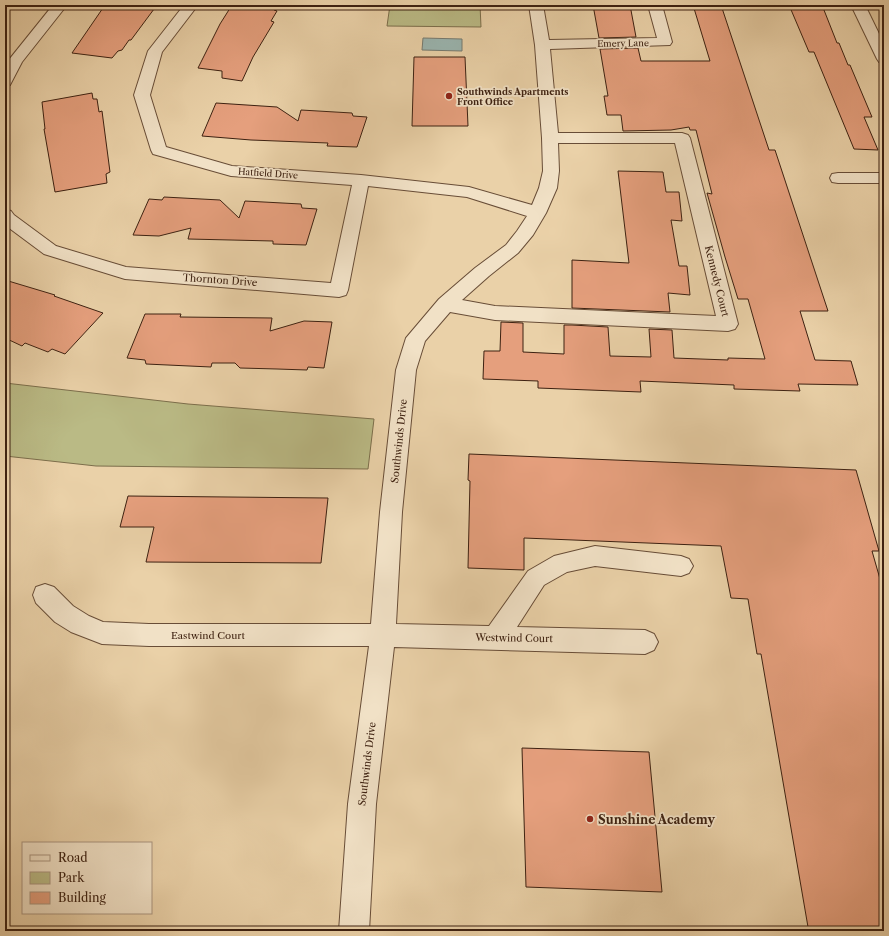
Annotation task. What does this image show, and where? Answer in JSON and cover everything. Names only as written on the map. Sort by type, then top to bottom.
[{"type":"street","points":[[5,82],[15,61],[60,5]]},
{"type":"street","name":"Hatfield Drive","points":[[191,5],[155,51],[142,95],[159,150],[231,170],[361,180],[469,192],[537,213]]},
{"type":"street","name":"Southwinds Drive","points":[[354,931],[362,804],[383,635],[391,512],[406,370],[416,338],[446,304],[482,272],[512,249],[524,235],[537,213],[548,188],[551,171],[550,138],[542,45],[536,5]]},
{"type":"street","name":"Emery Lane","points":[[542,45],[665,42],[655,5]]},
{"type":"street","points":[[858,5],[884,59]]},
{"type":"street","name":"Kennedy Court","points":[[446,304],[495,313],[728,324],[682,138],[550,138]]},
{"type":"street","points":[[838,178],[884,178]]},
{"type":"street","name":"Thornton Drive","points":[[5,215],[8,219],[50,250],[125,273],[339,290],[361,180]]},
{"type":"street","points":[[495,638],[536,578],[562,563],[595,556],[681,566]]},
{"type":"street","name":"Eastwind Court","points":[[45,595],[64,614],[80,624],[102,633],[149,635],[383,635]]},
{"type":"street","name":"Westwind Court","points":[[383,635],[645,642]]},
{"type":"green space","points":[[390,5],[480,5],[481,27],[387,26]]},
{"type":"green space","points":[[5,383],[188,404],[374,419],[368,469],[96,466],[5,456]]},
{"type":"water","points":[[423,38],[462,39],[462,51],[422,50]]},
{"type":"building","points":[[105,5],[157,5],[131,40],[129,40],[122,50],[118,51],[112,58],[72,53]]},
{"type":"building","points":[[232,5],[277,5],[274,10],[277,11],[271,21],[274,22],[253,57],[242,81],[222,78],[222,71],[198,68],[220,24]]},
{"type":"building","points":[[593,5],[630,5],[636,37],[599,38]]},
{"type":"building","points":[[693,5],[721,5],[769,150],[775,150],[828,311],[800,311],[815,360],[851,361],[858,385],[798,384],[800,391],[734,389],[734,385],[640,381],[641,392],[538,388],[538,381],[483,379],[484,351],[500,351],[501,322],[523,323],[523,352],[564,354],[564,325],[572,325],[608,327],[610,356],[651,357],[649,329],[672,330],[674,358],[728,360],[728,358],[765,359],[748,299],[738,299],[725,257],[707,193],[712,194],[696,130],[690,130],[689,127],[671,130],[623,131],[621,115],[607,115],[604,96],[608,96],[600,49],[638,48],[641,61],[710,61]]},
{"type":"building","points":[[789,5],[822,5],[837,43],[839,43],[848,65],[850,65],[872,117],[864,117],[878,150],[854,149],[814,52],[809,52]]},
{"type":"building","name":"Southwinds Apartments Front Office","points":[[414,57],[465,57],[468,126],[412,126]]},
{"type":"building","points":[[92,93],[93,99],[97,99],[99,112],[102,111],[110,172],[106,174],[107,183],[55,192],[44,129],[42,102]]},
{"type":"building","points":[[216,103],[277,107],[298,121],[301,110],[352,113],[353,116],[367,117],[357,147],[327,146],[328,143],[251,140],[202,136]]},
{"type":"building","points":[[618,171],[663,172],[666,192],[679,192],[682,221],[671,220],[679,266],[687,266],[690,295],[668,293],[670,312],[572,308],[572,260],[629,263]]},
{"type":"building","points":[[164,197],[220,200],[239,218],[245,201],[301,204],[302,208],[317,209],[306,245],[273,244],[273,241],[188,239],[191,228],[159,236],[133,235],[149,199],[162,200]]},
{"type":"building","points":[[5,280],[55,295],[54,296],[103,313],[65,354],[52,349],[48,352],[25,343],[22,346],[5,338]]},
{"type":"building","points":[[145,314],[181,314],[180,317],[272,318],[270,331],[304,321],[332,322],[324,368],[308,367],[307,370],[240,368],[235,363],[212,363],[211,367],[146,364],[145,360],[127,358]]},
{"type":"building","points":[[469,454],[856,470],[879,551],[872,551],[884,593],[884,931],[808,927],[761,654],[757,654],[748,599],[731,598],[721,546],[524,538],[524,570],[468,568],[470,481],[468,480]]},
{"type":"building","points":[[128,496],[328,498],[321,563],[146,562],[154,527],[120,527]]},
{"type":"building","name":"Sunshine Academy","points":[[522,748],[649,752],[662,892],[526,887]]},
{"type":"place","name":"Southwinds Apartments Front Office","points":[[449,96]]},
{"type":"place","name":"Sunshine Academy","points":[[590,819]]}]
